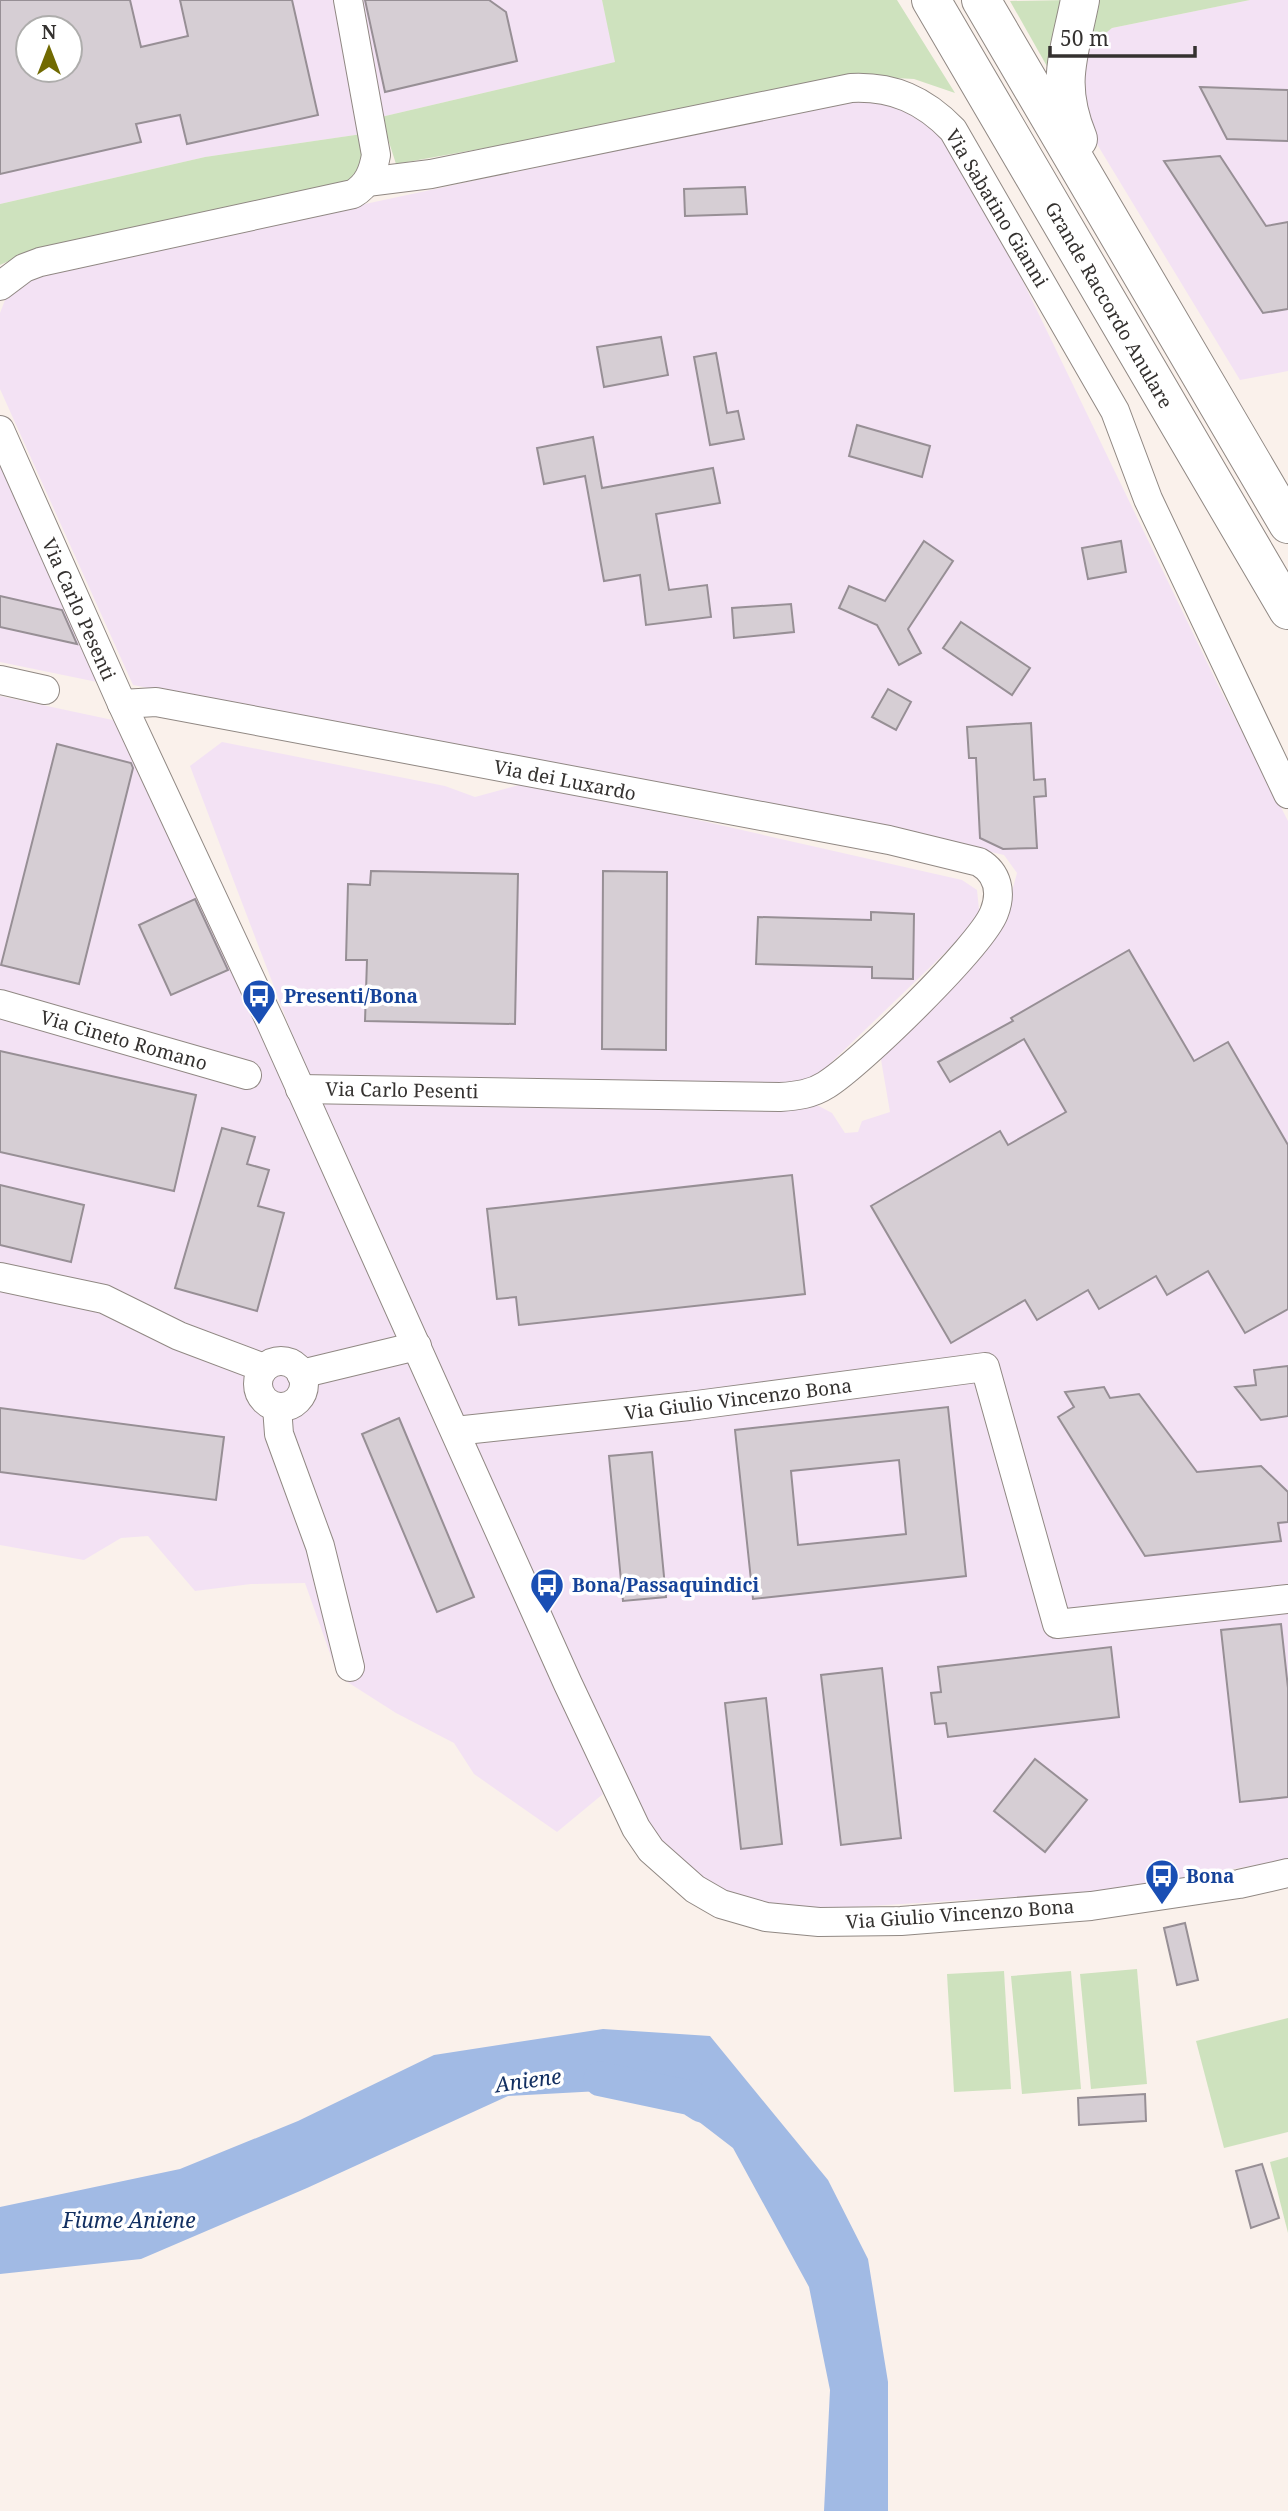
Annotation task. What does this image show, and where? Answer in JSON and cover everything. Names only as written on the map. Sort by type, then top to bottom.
[{"type":"highway","points":[[981,0],[1288,524]]},
{"type":"highway","points":[[1080,0],[1065,77],[1064,97],[1068,115],[1112,226]]},
{"type":"highway","name":"Grande Raccordo Anulare","points":[[931,7],[1288,610]]},
{"type":"street","points":[[0,286],[24,268],[40,262],[353,194],[367,182],[376,155],[348,0]]},
{"type":"street","name":"Via Sabatino Gianni","points":[[367,182],[431,174],[851,88],[890,90],[906,94],[932,109],[953,130],[1115,411],[1153,510],[1288,794]]},
{"type":"street","name":"Via Carlo Pesenti","points":[[0,430],[122,704],[300,1088],[780,1097],[813,1092],[841,1075],[957,961],[991,918],[997,903],[997,882]]},
{"type":"street","points":[[0,680],[45,690]]},
{"type":"street","name":"Via dei Luxardo","points":[[122,704],[156,702],[888,840],[979,862],[990,870],[997,882]]},
{"type":"street","name":"Via Cineto Romano","points":[[0,1004],[247,1075]]},
{"type":"street","name":"Via Giulio Vincenzo Bona","points":[[300,1088],[636,1828],[672,1871],[722,1904],[744,1912],[791,1920],[901,1921],[1091,1906],[1239,1884],[1288,1873]]},
{"type":"street","points":[[0,1277],[104,1299],[179,1336],[264,1368],[284,1361],[301,1374]]},
{"type":"street","points":[[301,1374],[417,1346]]},
{"type":"street","name":"Via Giulio Vincenzo Bona","points":[[455,1431],[689,1406],[985,1367],[1057,1624],[1288,1599]]},
{"type":"street","points":[[264,1368],[258,1388],[265,1400],[277,1407],[291,1404],[301,1394],[301,1374]]},
{"type":"street","points":[[277,1407],[279,1434],[320,1546],[349,1667]]},
{"type":"shaded area","points":[[0,0],[333,0],[362,134],[205,157],[0,204]]},
{"type":"shaded area","points":[[358,0],[602,0],[616,62],[381,117]]},
{"type":"shaded area","points":[[1250,0],[1288,0],[1288,371],[1240,380],[1086,126],[1082,52],[1112,28]]},
{"type":"shaded area","points":[[861,98],[899,102],[934,124],[974,180],[1218,685],[1288,821],[1288,1859],[1111,1891],[838,1908],[768,1906],[722,1892],[675,1859],[641,1818],[314,1099],[815,1104],[832,1113],[845,1133],[858,1132],[862,1121],[890,1112],[879,1048],[985,952],[1005,917],[1017,873],[1004,855],[918,835],[581,774],[133,685],[0,389],[0,313],[7,295],[37,274]]},
{"type":"shaded area","points":[[0,465],[102,683],[0,662]]},
{"type":"shaded area","points":[[0,696],[122,722],[401,1330],[603,1794],[557,1832],[474,1774],[454,1743],[396,1713],[338,1676],[305,1583],[251,1584],[195,1591],[148,1536],[121,1538],[84,1560],[0,1545],[0,1288],[69,1299],[249,1371],[271,1353],[239,1351],[0,1266]]},
{"type":"shaded area","points":[[222,742],[445,786],[475,797],[530,782],[962,880],[977,890],[980,919],[813,1080],[785,1084],[308,1076],[190,766]]},
{"type":"green space","points":[[602,0],[897,0],[955,93],[914,79],[877,77],[396,164],[381,117],[615,62]]},
{"type":"green space","points":[[1072,0],[1057,84],[1010,1]]},
{"type":"green space","points":[[1093,0],[1250,0],[1112,28],[1082,52]]},
{"type":"green space","points":[[362,134],[363,161],[358,172],[347,182],[29,252],[0,265],[0,204],[205,157]]},
{"type":"green space","points":[[1137,1969],[1147,2084],[1091,2089],[1080,1974]]},
{"type":"green space","points":[[1004,1971],[1011,2089],[954,2092],[947,1974]]},
{"type":"green space","points":[[1071,1971],[1081,2089],[1022,2094],[1011,1976]]},
{"type":"green space","points":[[1288,2018],[1288,2132],[1224,2148],[1196,2041]]},
{"type":"green space","points":[[1288,2157],[1288,2233],[1270,2162]]},
{"type":"water","name":"Fiume Aniene","points":[[603,2029],[710,2036],[828,2180],[868,2259],[888,2382],[888,2511],[824,2511],[830,2390],[809,2287],[733,2148],[655,2088],[508,2096],[307,2188],[141,2259],[0,2274],[0,2207],[180,2169],[298,2121],[434,2055]]},
{"type":"building","points":[[0,0],[130,0],[141,47],[188,36],[180,0],[292,0],[318,115],[187,144],[180,115],[136,124],[141,142],[0,174]]},
{"type":"building","points":[[365,0],[489,0],[506,12],[517,61],[385,92]]},
{"type":"building","points":[[1200,87],[1288,90],[1288,141],[1227,139]]},
{"type":"building","points":[[1220,156],[1266,226],[1288,222],[1288,309],[1263,313],[1164,161]]},
{"type":"building","points":[[745,187],[747,214],[685,216],[684,189]]},
{"type":"building","points":[[661,337],[668,375],[604,387],[597,347]]},
{"type":"building","points":[[716,353],[727,413],[738,411],[744,439],[710,445],[694,357]]},
{"type":"building","points":[[857,425],[930,446],[922,477],[849,456]]},
{"type":"building","points":[[593,437],[602,488],[713,468],[720,503],[656,514],[669,590],[707,585],[711,617],[646,625],[640,575],[604,581],[585,476],[544,484],[537,448]]},
{"type":"building","points":[[924,541],[953,561],[908,629],[921,653],[899,665],[877,625],[839,608],[849,586],[885,601]]},
{"type":"building","points":[[1121,541],[1126,572],[1088,579],[1082,548]]},
{"type":"building","points":[[0,596],[62,610],[77,644],[0,627]]},
{"type":"building","points":[[791,604],[794,632],[734,638],[732,608]]},
{"type":"building","points":[[961,622],[1030,668],[1012,695],[943,648]]},
{"type":"building","points":[[888,689],[911,702],[896,730],[872,717]]},
{"type":"building","points":[[1031,723],[1034,780],[1045,779],[1046,796],[1034,797],[1037,848],[1003,849],[980,838],[976,758],[969,758],[967,727]]},
{"type":"building","points":[[57,744],[131,763],[133,768],[79,984],[1,965]]},
{"type":"building","points":[[371,871],[518,874],[515,1024],[365,1021],[367,960],[346,960],[348,884],[370,885]]},
{"type":"building","points":[[603,871],[667,872],[666,1050],[602,1049]]},
{"type":"building","points":[[195,899],[228,970],[171,995],[139,925]]},
{"type":"building","points":[[871,912],[914,914],[913,979],[872,978],[872,967],[756,964],[758,917],[871,920]]},
{"type":"building","points":[[1129,950],[1194,1061],[1228,1042],[1288,1145],[1288,1309],[1245,1333],[1208,1271],[1167,1295],[1156,1276],[1099,1309],[1088,1290],[1037,1320],[1025,1300],[951,1343],[871,1206],[1000,1131],[1008,1145],[1066,1112],[1024,1039],[950,1082],[938,1062],[1013,1021],[1011,1018]]},
{"type":"building","points":[[0,1051],[196,1095],[174,1191],[0,1152]]},
{"type":"building","points":[[222,1128],[255,1137],[247,1164],[269,1170],[258,1206],[284,1213],[257,1311],[175,1288]]},
{"type":"building","points":[[792,1175],[805,1294],[519,1325],[516,1297],[497,1299],[487,1209]]},
{"type":"building","points":[[0,1185],[84,1205],[71,1262],[0,1245]]},
{"type":"building","points":[[1288,1366],[1288,1416],[1261,1420],[1235,1387],[1256,1385],[1254,1370]]},
{"type":"building","points":[[1104,1387],[1110,1398],[1139,1394],[1197,1472],[1261,1466],[1288,1492],[1288,1522],[1278,1523],[1281,1541],[1145,1556],[1058,1417],[1074,1407],[1065,1392]]},
{"type":"building","points":[[948,1407],[966,1576],[753,1599],[735,1430]],"holes":[[[899,1460],[906,1534],[798,1545],[791,1471]]]},
{"type":"building","points":[[0,1408],[224,1437],[216,1500],[0,1472]]},
{"type":"building","points":[[399,1418],[474,1597],[437,1612],[362,1434]]},
{"type":"building","points":[[652,1452],[666,1597],[623,1601],[609,1456]]},
{"type":"building","points":[[1281,1624],[1288,1688],[1288,1797],[1240,1802],[1221,1630]]},
{"type":"building","points":[[1111,1647],[1119,1717],[948,1737],[946,1723],[935,1724],[931,1693],[941,1692],[938,1667]]},
{"type":"building","points":[[882,1668],[901,1838],[841,1845],[821,1675]]},
{"type":"building","points":[[766,1698],[782,1844],[741,1849],[725,1703]]},
{"type":"building","points":[[1035,1759],[1087,1800],[1045,1852],[994,1811]]},
{"type":"building","points":[[1185,1923],[1198,1980],[1177,1985],[1164,1928]]},
{"type":"building","points":[[1145,2094],[1146,2121],[1079,2125],[1078,2098]]},
{"type":"building","points":[[1262,2164],[1279,2218],[1251,2228],[1236,2171]]},
{"type":"waterway","name":"Aniene","points":[[601,2079],[691,2098],[702,2105]]},
{"type":"place","name":"Presenti/Bona","points":[[259,1026]]},
{"type":"place","name":"Bona/Passaquindici","points":[[547,1615]]},
{"type":"place","name":"Bona","points":[[1162,1906]]}]
